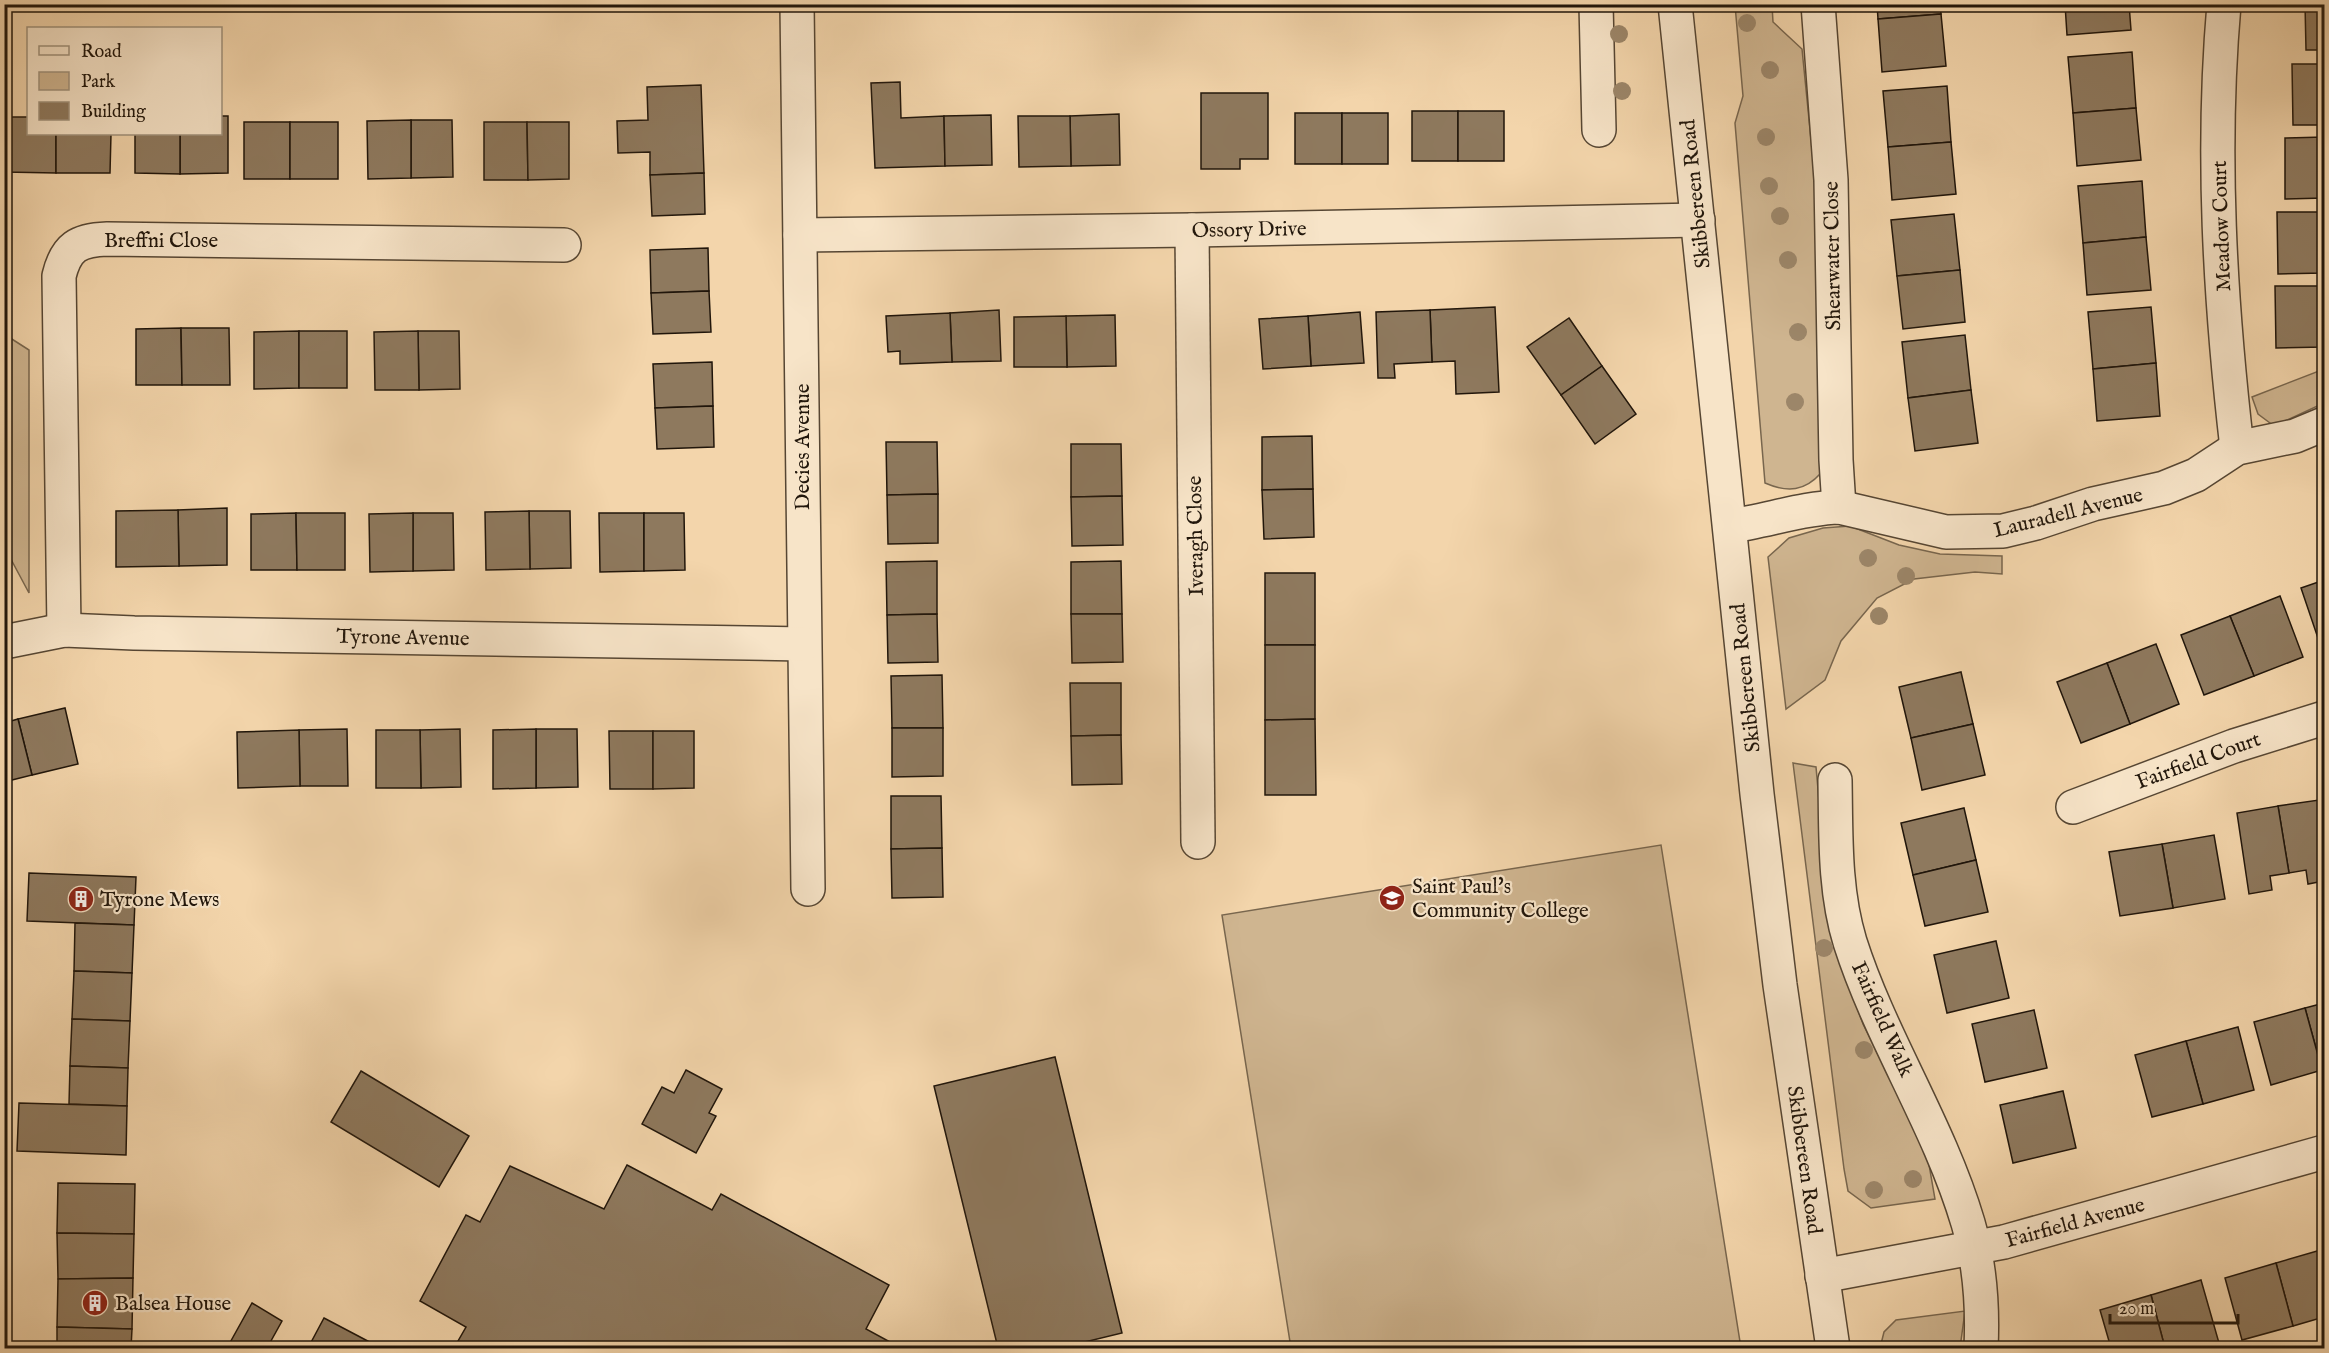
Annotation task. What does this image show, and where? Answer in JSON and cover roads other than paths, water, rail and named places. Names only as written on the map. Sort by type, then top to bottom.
[{"type":"street","name":"Decies Avenue","points":[[797,4],[808,889]]},
{"type":"street","points":[[1596,4],[1599,130]]},
{"type":"street","name":"Skibbereen Road","points":[[1675,4],[1779,985],[1833,1348]]},
{"type":"street","name":"Shearwater Close","points":[[1818,4],[1831,180],[1836,460],[1839,507]]},
{"type":"street","name":"Meadow Court","points":[[2224,4],[2218,73],[2219,218],[2230,387],[2237,448]]},
{"type":"street","name":"Ossory Drive","points":[[800,235],[1698,220]]},
{"type":"street","name":"Iveragh Close","points":[[1192,230],[1198,842]]},
{"type":"street","name":"Breffni Close","points":[[64,630],[59,276],[62,262],[73,247],[83,242],[107,239],[564,245]]},
{"type":"street","name":"Lauradell Avenue","points":[[1730,526],[1839,507],[1946,532],[2003,531],[2036,523],[2093,504],[2164,488],[2196,475],[2237,448],[2295,436],[2325,424]]},
{"type":"street","name":"Tyrone Avenue","points":[[4,642],[64,630],[804,644]]},
{"type":"street","name":"Fairfield Court","points":[[2073,807],[2234,746],[2325,718]]},
{"type":"street","name":"Fairfield Walk","points":[[1835,780],[1837,864],[1844,916],[1850,940],[1869,992],[1945,1160],[1968,1225],[1982,1297],[1981,1348]]},
{"type":"street","name":"Fairfield Avenue","points":[[1822,1276],[1973,1248],[2032,1234],[2325,1152]]},
{"type":"place","name":"Saint Paul's Community College","points":[[1392,898]]},
{"type":"place","name":"Tyrone Mews","points":[[81,899]]},
{"type":"place","name":"Balsea House","points":[[95,1303]]}]
